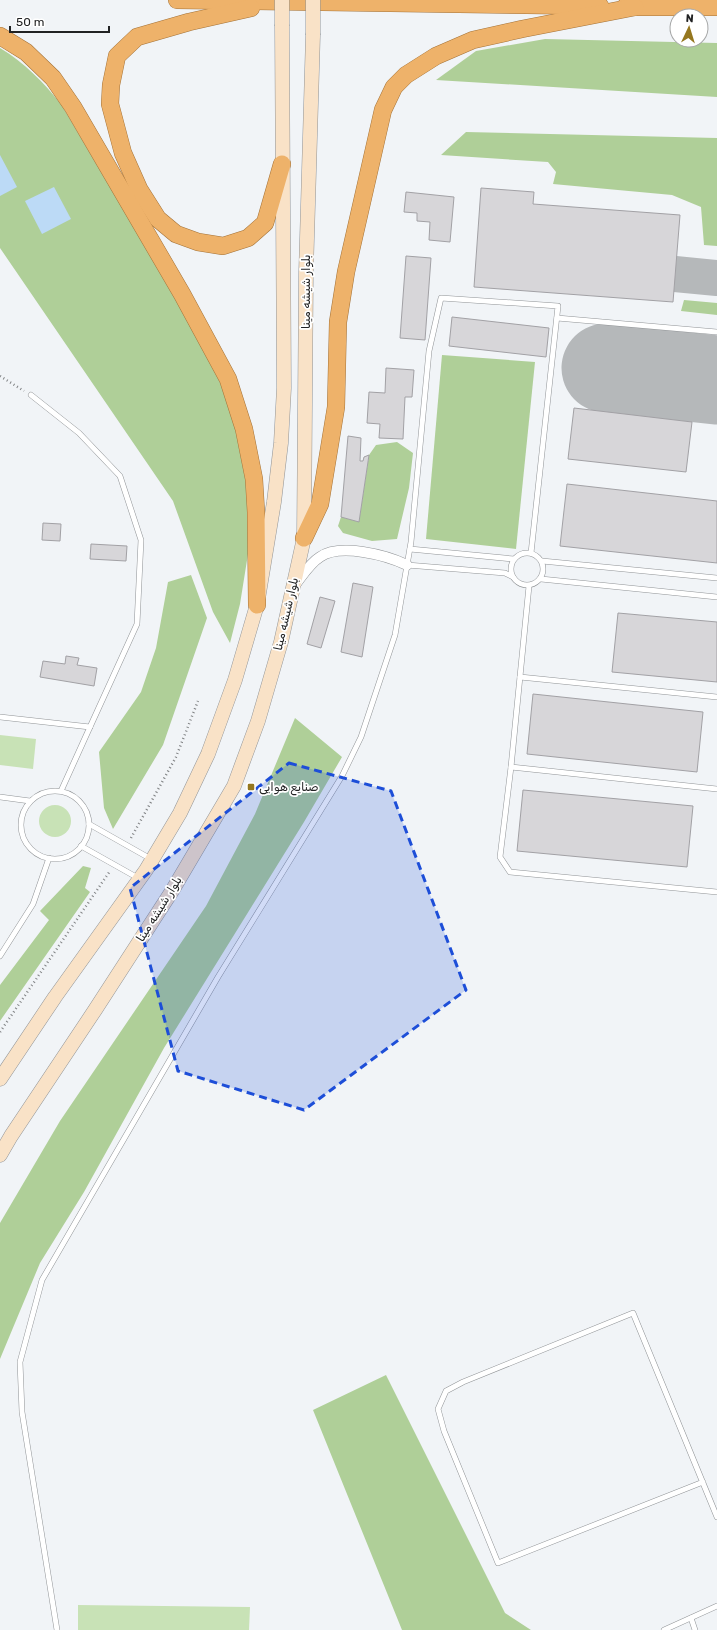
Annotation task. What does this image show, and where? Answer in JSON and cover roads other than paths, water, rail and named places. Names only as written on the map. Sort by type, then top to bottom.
[{"type":"highway","points":[[177,0],[717,7]]},
{"type":"highway","points":[[278,1],[189,22],[137,37],[117,56],[111,85],[110,104],[123,153],[139,189],[158,219],[176,234],[198,242],[223,246],[248,238],[265,223],[282,164]]},
{"type":"highway","points":[[304,538],[320,504],[336,407],[338,322],[346,272],[383,110],[394,87],[406,75],[436,56],[473,40],[635,7]]},
{"type":"highway","points":[[0,36],[26,52],[53,78],[73,107],[182,294],[228,379],[244,429],[254,479],[256,512],[257,605]]},
{"type":"main road","name":"بلوار شیشه مینا","points":[[0,1155],[172,891],[234,786],[258,721],[280,642],[304,538],[306,272],[313,0]]},
{"type":"main road","name":"بلوار شیشه مینا","points":[[0,1078],[55,997],[152,860],[180,812],[208,754],[235,680],[257,605],[274,502],[281,443],[284,388],[282,26],[278,1]]},
{"type":"street","points":[[292,590],[305,572],[320,556],[343,550],[394,559],[407,565]]},
{"type":"lane","points":[[57,1630],[22,1412],[20,1362],[42,1280],[218,977],[342,776],[361,736],[395,635],[410,549],[429,352],[441,298],[558,306],[531,553]]},
{"type":"lane","points":[[556,318],[717,332]]},
{"type":"lane","points":[[31,396],[79,433],[120,476],[141,540],[137,624],[61,791]]},
{"type":"lane","points":[[410,549],[514,559],[522,554],[531,553],[539,557],[542,561],[544,570],[541,579],[529,586],[519,584],[513,577],[511,568],[514,559]]},
{"type":"lane","points":[[542,561],[717,578]]},
{"type":"lane","points":[[407,565],[505,574],[513,577]]},
{"type":"lane","points":[[541,579],[717,597]]},
{"type":"lane","points":[[529,586],[511,767],[500,857],[510,872],[717,892]]},
{"type":"lane","points":[[520,677],[717,697]]},
{"type":"lane","points":[[0,717],[90,728]]},
{"type":"lane","points":[[511,767],[717,789]]},
{"type":"lane","points":[[49,791],[61,791],[72,795],[81,802],[87,813],[89,824],[87,836],[81,846],[72,854],[61,858],[49,858],[38,854],[30,848],[24,840],[21,830],[21,820],[24,810],[30,801],[38,795],[49,791]]},
{"type":"lane","points":[[0,797],[30,801]]},
{"type":"lane","points":[[89,824],[152,860]]},
{"type":"lane","points":[[81,846],[139,878]]},
{"type":"lane","points":[[0,956],[33,904],[49,858]]},
{"type":"lane","points":[[703,1482],[498,1563],[444,1431],[438,1409],[446,1391],[463,1382],[633,1313],[703,1482],[717,1517]]},
{"type":"lane","points":[[664,1630],[717,1606]]},
{"type":"lane","points":[[691,1618],[695,1630]]},
{"type":"water","points":[[0,155],[17,187],[0,196]]},
{"type":"water","points":[[54,187],[71,219],[42,234],[25,201]]},
{"type":"place","name":"صنایع هوایی","points":[[251,787]]}]
